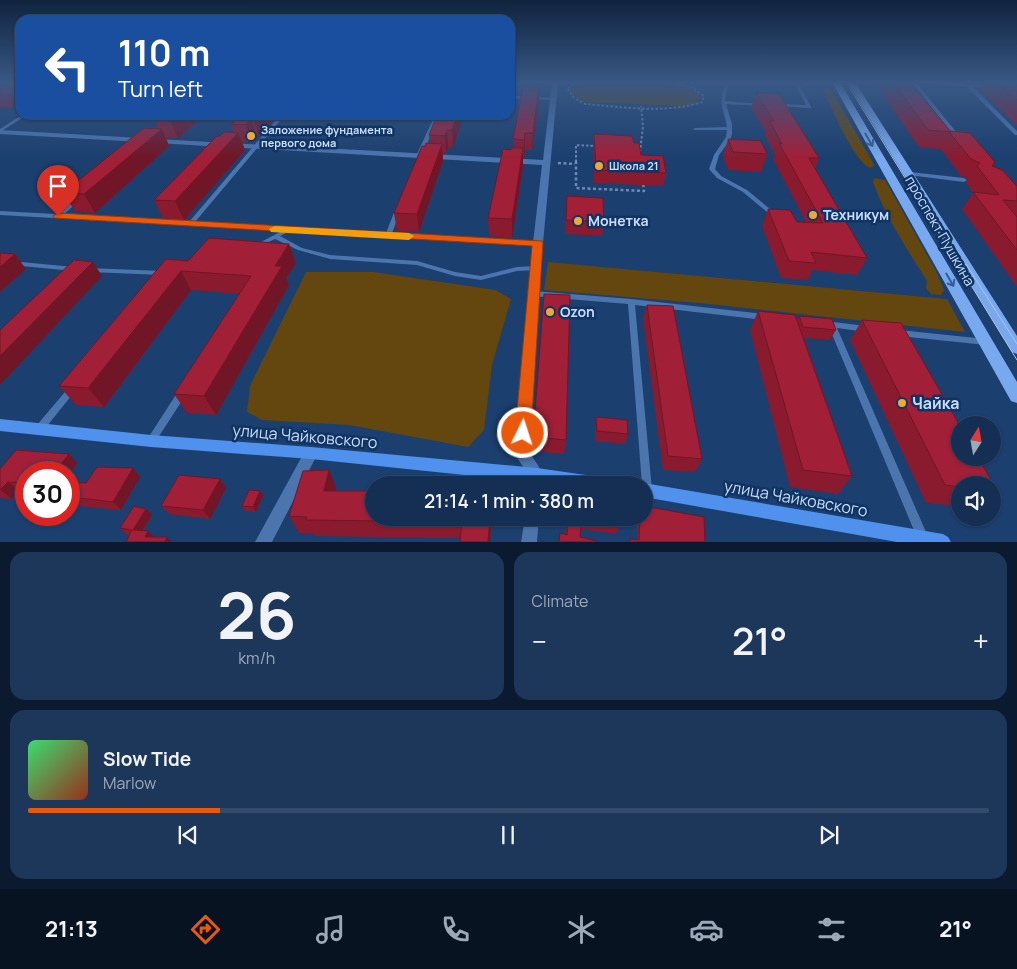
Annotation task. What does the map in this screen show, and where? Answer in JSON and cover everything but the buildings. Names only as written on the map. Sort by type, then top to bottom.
[{"type":"main road","name":"проспект Пушкина","points":[[851,107],[1017,396]]},
{"type":"main road","name":"проспект Пушкина","points":[[867,107],[1012,332],[1017,348]]},
{"type":"main road","name":"улица Чайковского","points":[[0,425],[151,441],[311,453],[503,476]]},
{"type":"main road","name":"улица Чайковского","points":[[653,491],[943,542]]},
{"type":"street","points":[[534,476],[522,453],[538,243],[552,107]]},
{"type":"street","points":[[0,132],[150,138],[546,163]]},
{"type":"street","points":[[263,542],[311,453]]},
{"type":"street","points":[[528,542],[531,526]]},
{"type":"lane","points":[[724,107],[730,128],[729,139],[719,150],[712,169],[719,177],[745,191],[781,221]]},
{"type":"lane","points":[[934,107],[964,144]]},
{"type":"lane","points":[[990,107],[1017,134]]},
{"type":"lane","points":[[0,132],[18,120]]},
{"type":"lane","points":[[190,224],[279,120]]},
{"type":"lane","points":[[416,164],[435,120]]},
{"type":"lane","points":[[695,129],[730,128]]},
{"type":"lane","points":[[140,147],[150,138]]},
{"type":"lane","points":[[910,174],[964,180]]},
{"type":"lane","points":[[58,216],[80,197]]},
{"type":"lane","points":[[388,235],[402,200]]},
{"type":"lane","points":[[0,213],[538,243]]},
{"type":"lane","points":[[253,246],[276,238],[288,230]]},
{"type":"lane","points":[[276,238],[300,249],[330,257],[417,263],[455,274],[480,278],[517,269],[536,268]]},
{"type":"lane","points":[[0,262],[82,270],[170,274],[163,281]]},
{"type":"lane","points":[[76,277],[82,270]]},
{"type":"lane","points":[[534,294],[630,302],[774,318]]},
{"type":"lane","points":[[630,302],[644,476]]},
{"type":"lane","points":[[812,323],[870,330]]},
{"type":"lane","points":[[832,325],[922,538]]},
{"type":"lane","points":[[890,332],[987,343]]},
{"type":"lane","points":[[40,428],[77,384]]},
{"type":"lane","points":[[151,441],[186,385]]},
{"type":"path","points":[[641,107],[643,126],[641,157]]},
{"type":"path","points":[[603,146],[576,145],[576,188],[644,191],[642,174]]},
{"type":"path","points":[[546,163],[575,164]]},
{"type":"shaded area","points":[[831,107],[841,107],[874,166],[870,168],[864,164],[850,145]]},
{"type":"shaded area","points":[[874,178],[885,180],[936,271],[944,290],[941,295],[931,294],[926,288],[927,281],[891,221],[878,195],[873,182]]},
{"type":"shaded area","points":[[548,262],[947,299],[965,332],[699,303],[544,290]]},
{"type":"shaded area","points":[[306,272],[373,272],[496,290],[511,299],[492,365],[484,430],[468,447],[349,425],[262,420],[247,412],[250,386]]},
{"type":"tram line","points":[[862,107],[1017,360]]},
{"type":"tram line","points":[[966,264],[1017,344]]},
{"type":"slow traffic","points":[[275,229],[409,236]]},
{"type":"place","name":"Заложение фундамента первого дома","points":[[251,136]]},
{"type":"place","name":"Школа 21","points":[[599,166]]},
{"type":"place","name":"Техникум","points":[[813,215]]},
{"type":"place","name":"Монетка","points":[[578,221]]},
{"type":"place","name":"Ozon","points":[[550,312]]},
{"type":"place","name":"Чайка","points":[[902,403]]},
{"type":"route","points":[[58,216],[538,243],[523,433]]}]
